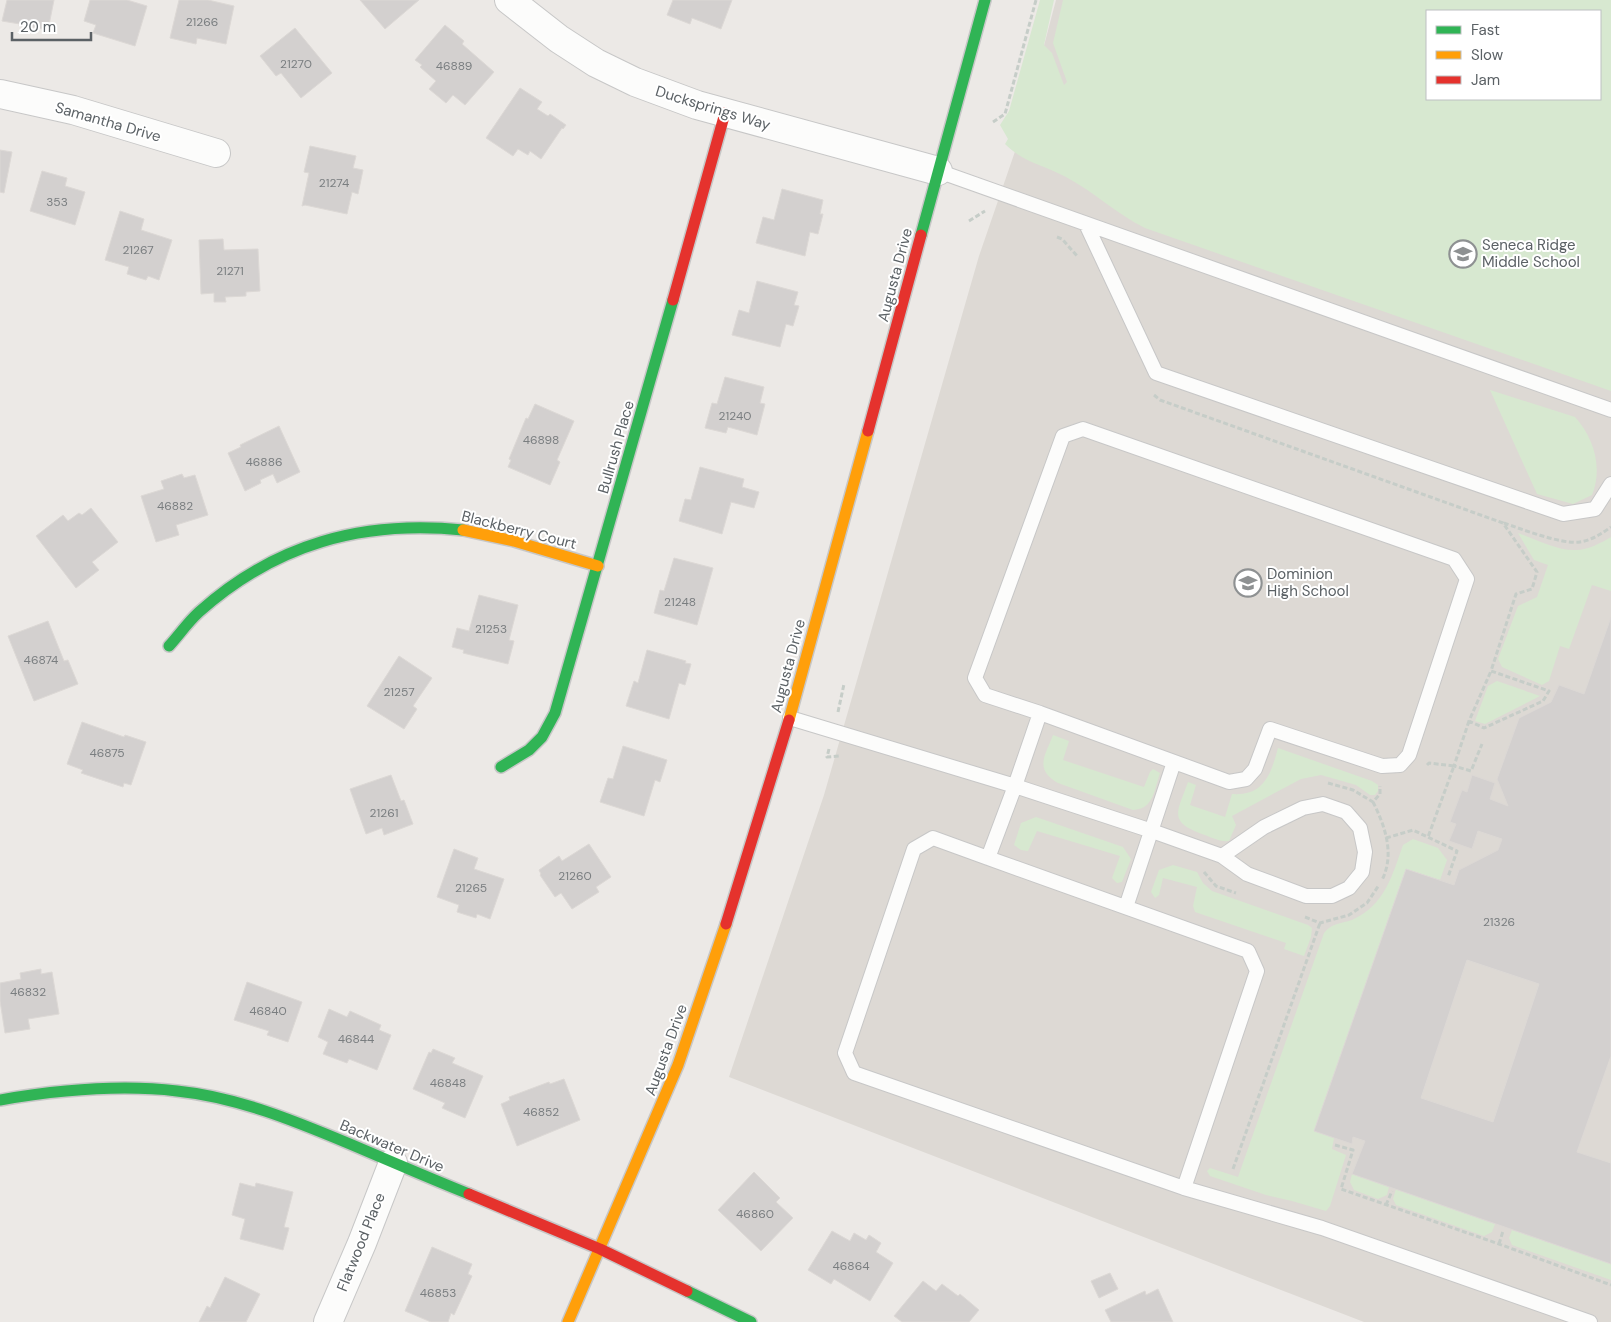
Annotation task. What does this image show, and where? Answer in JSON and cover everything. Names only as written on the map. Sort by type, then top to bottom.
[{"type":"street","name":"Ducksprings Way","points":[[508,0],[559,40],[596,63],[635,82],[696,105],[938,171]]},
{"type":"street","name":"Augusta Drive","points":[[568,1322],[678,1065],[739,885],[790,718],[985,0]]},
{"type":"street","name":"Samantha Drive","points":[[0,94],[73,110],[216,153]]},
{"type":"street","name":"Bullrush Place","points":[[501,767],[529,750],[542,737],[555,713],[725,113]]},
{"type":"street","name":"Blackberry Court","points":[[169,646],[199,613],[251,573],[290,552],[331,538],[374,529],[417,527],[461,530],[598,566]]},
{"type":"street","name":"Backwater Drive","points":[[0,1100],[48,1092],[114,1088],[179,1091],[243,1104],[299,1123],[600,1249],[751,1322]]},
{"type":"street","name":"Flatwood Place","points":[[328,1322],[394,1162]]},
{"type":"lane","points":[[938,171],[1611,410]]},
{"type":"lane","points":[[1086,224],[1156,373],[1563,514],[1595,509],[1611,484]]},
{"type":"lane","points":[[1083,429],[1454,559],[1467,579],[1409,755],[1400,765],[1382,766],[1270,729],[1255,769],[1246,779],[1229,782],[1040,713],[984,695],[975,678],[1062,436],[1083,429]]},
{"type":"lane","points":[[988,858],[1040,713]]},
{"type":"lane","points":[[790,718],[1015,786],[1152,831],[1222,856],[1247,874],[1306,896],[1332,896],[1348,888],[1362,872],[1365,852],[1360,828],[1346,812],[1323,804],[1303,808],[1264,827],[1222,856]]},
{"type":"lane","points":[[1126,907],[1174,762]]},
{"type":"lane","points":[[1184,1188],[1257,971],[1248,951],[933,838],[914,848],[845,1053],[854,1073],[1184,1188],[1322,1228],[1590,1322]]},
{"type":"path","points":[[994,122],[1005,114],[1036,0]]},
{"type":"path","points":[[1428,837],[1469,721],[1491,671]]},
{"type":"path","points":[[1469,721],[1484,728],[1544,701],[1549,691]]},
{"type":"path","points":[[1454,766],[1471,771],[1482,744]]},
{"type":"path","points":[[1386,838],[1413,830],[1457,851],[1448,877]]},
{"type":"path","points":[[1233,1169],[1320,923]]},
{"type":"path","points":[[1335,1145],[1353,1150],[1341,1189],[1611,1285]]},
{"type":"path","points":[[1386,1205],[1392,1191]]},
{"type":"path","points":[[1499,1244],[1504,1231]]},
{"type":"shaded area","name":"Dominion High School","points":[[1056,0],[1611,0],[1611,1322],[1364,1322],[729,1077],[824,795],[979,256],[1020,137]]},
{"type":"green space","name":"Seneca Ridge Middle School","points":[[1040,0],[1054,0],[1044,45],[1052,53],[1064,85],[1067,82],[1053,43],[1063,0],[1611,0],[1611,391],[1145,228],[1076,183],[1019,155],[1005,144],[1008,139],[1000,125],[1009,111]]},
{"type":"green space","points":[[1490,390],[1575,417],[1587,434],[1595,454],[1597,474],[1592,495],[1573,504],[1537,494]]},
{"type":"green space","points":[[1518,533],[1567,550],[1588,548],[1611,537],[1611,591],[1592,585],[1569,649],[1560,646],[1549,681],[1542,685],[1502,667],[1498,659],[1518,606],[1537,597],[1548,565],[1534,560]]},
{"type":"green space","points":[[1497,681],[1540,696],[1485,724],[1475,721],[1488,686]]},
{"type":"green space","points":[[1053,735],[1069,741],[1063,760],[1144,787],[1153,769],[1160,773],[1152,798],[1145,806],[1133,810],[1058,783],[1046,773],[1044,767],[1045,756]]},
{"type":"green space","points":[[1278,748],[1372,781],[1378,785],[1378,791],[1375,795],[1370,795],[1356,785],[1321,775],[1301,779],[1232,816],[1236,825],[1229,841],[1215,839],[1191,829],[1180,819],[1178,814],[1179,808],[1188,782],[1196,785],[1190,805],[1225,817],[1232,794],[1243,794],[1252,791],[1259,787],[1269,775]]},
{"type":"green space","points":[[1036,817],[1123,847],[1131,859],[1122,882],[1117,883],[1112,878],[1120,856],[1037,831],[1028,851],[1021,850],[1014,845],[1021,823]]},
{"type":"green space","points":[[1413,839],[1438,848],[1447,860],[1440,880],[1406,869],[1314,1131],[1334,1138],[1332,1149],[1346,1155],[1330,1206],[1326,1211],[1266,1195],[1210,1176],[1207,1171],[1210,1168],[1238,1177],[1324,933],[1333,926],[1363,914],[1380,898],[1391,878],[1403,845]]},
{"type":"green space","points":[[1173,865],[1197,872],[1203,883],[1212,891],[1308,925],[1312,928],[1311,937],[1304,956],[1284,949],[1286,943],[1195,912],[1193,906],[1197,887],[1163,878],[1159,895],[1155,898],[1151,892],[1159,870]]},
{"type":"green space","points":[[1352,1174],[1389,1187],[1387,1195],[1378,1199],[1354,1190],[1350,1182]]},
{"type":"green space","points":[[1396,1189],[1495,1224],[1492,1232],[1484,1236],[1396,1205],[1393,1199]]},
{"type":"green space","points":[[1512,1230],[1611,1264],[1611,1280],[1512,1245],[1509,1238]]},
{"type":"building","points":[[7,0],[54,0],[48,30],[19,26],[20,24],[2,21]]},
{"type":"building","points":[[90,0],[127,0],[147,6],[135,46],[93,33],[96,25],[84,21]]},
{"type":"building","points":[[179,0],[208,0],[234,6],[226,44],[197,38],[196,44],[170,38]]},
{"type":"building","points":[[360,0],[419,0],[385,29]]},
{"type":"building","points":[[673,0],[732,0],[721,29],[692,18],[690,24],[667,15]]},
{"type":"building","points":[[445,25],[464,41],[462,44],[494,72],[465,105],[453,95],[446,103],[429,89],[436,81],[415,60]]},
{"type":"building","points":[[295,28],[332,73],[301,98],[281,73],[276,76],[260,56]]},
{"type":"building","points":[[520,88],[542,102],[537,109],[548,116],[550,114],[566,125],[541,159],[530,151],[528,155],[518,149],[513,156],[486,138]]},
{"type":"building","points":[[310,146],[356,156],[353,168],[363,170],[358,194],[352,192],[347,214],[305,205],[302,206],[309,173],[304,172]]},
{"type":"building","points":[[0,150],[12,152],[4,193],[0,192]]},
{"type":"building","points":[[42,171],[67,178],[65,186],[85,192],[75,225],[30,211]]},
{"type":"building","points":[[782,189],[823,200],[820,214],[823,214],[818,234],[810,232],[805,256],[756,243],[763,217],[774,220]]},
{"type":"building","points":[[120,211],[144,219],[141,230],[172,240],[159,280],[148,276],[146,280],[127,274],[129,267],[105,260]]},
{"type":"building","points":[[223,239],[224,250],[258,249],[260,291],[246,292],[246,296],[225,297],[226,302],[214,302],[214,293],[201,294],[199,240]]},
{"type":"building","points":[[757,281],[798,292],[794,305],[799,306],[793,326],[786,324],[780,347],[732,335],[739,310],[749,313]]},
{"type":"building","points":[[725,377],[764,387],[760,403],[765,404],[757,435],[728,427],[726,433],[705,428],[712,403],[717,404]]},
{"type":"building","points":[[535,404],[574,421],[557,460],[560,462],[550,485],[508,467],[511,460],[509,459],[526,418],[528,419]]},
{"type":"building","points":[[279,426],[300,472],[277,483],[273,474],[260,480],[261,483],[245,491],[228,453]]},
{"type":"building","points":[[700,467],[744,479],[742,487],[759,492],[754,508],[731,502],[722,534],[679,521],[685,499],[691,500]]},
{"type":"building","points":[[182,474],[184,478],[195,475],[208,515],[176,525],[179,535],[156,542],[141,496],[164,489],[161,481]]},
{"type":"building","points":[[91,508],[118,542],[92,562],[99,570],[76,588],[36,536],[63,515],[68,521],[79,513],[82,515]]},
{"type":"building","points":[[674,558],[713,568],[697,625],[654,613],[660,590],[664,591]]},
{"type":"building","points":[[479,595],[518,605],[509,640],[514,641],[508,664],[463,653],[464,650],[452,647],[457,628],[469,631]]},
{"type":"building","points":[[1611,617],[1611,1056],[1577,1152],[1611,1163],[1611,1264],[1352,1174],[1365,1141],[1353,1137],[1352,1144],[1314,1131],[1406,869],[1454,885],[1459,870],[1498,850],[1502,839],[1478,831],[1472,849],[1449,841],[1456,824],[1450,822],[1462,790],[1467,792],[1472,775],[1495,783],[1490,799],[1508,806],[1497,779],[1519,718],[1551,702],[1559,685],[1584,694]],"holes":[[[1467,960],[1539,984],[1493,1122],[1421,1098]]]},
{"type":"building","points":[[48,621],[64,661],[68,660],[78,684],[34,701],[8,636]]},
{"type":"building","points":[[647,650],[691,664],[685,685],[679,683],[669,719],[626,706],[634,681],[638,683]]},
{"type":"building","points":[[399,656],[432,678],[413,706],[417,709],[404,729],[367,706]]},
{"type":"building","points":[[82,722],[124,737],[125,735],[146,742],[131,785],[124,783],[123,787],[81,773],[83,770],[67,764]]},
{"type":"building","points":[[623,746],[667,760],[660,782],[655,780],[644,816],[600,802],[608,778],[613,779]]},
{"type":"building","points":[[391,775],[401,801],[404,800],[413,824],[384,835],[382,828],[366,834],[350,789]]},
{"type":"building","points":[[589,844],[611,877],[596,887],[599,892],[572,909],[561,893],[555,897],[540,875],[539,870],[559,856],[562,861]]},
{"type":"building","points":[[454,849],[478,858],[474,869],[504,879],[490,919],[477,914],[476,918],[457,912],[459,905],[437,897]]},
{"type":"building","points":[[41,969],[41,974],[52,972],[59,1014],[28,1019],[30,1029],[5,1033],[0,1001],[0,983],[21,979],[20,973]]},
{"type":"building","points":[[247,982],[302,1002],[288,1042],[267,1035],[269,1031],[234,1020]]},
{"type":"building","points":[[329,1009],[347,1017],[350,1011],[381,1025],[379,1030],[391,1035],[377,1070],[349,1059],[347,1063],[323,1054],[328,1042],[318,1037]]},
{"type":"building","points":[[433,1049],[455,1058],[452,1063],[483,1076],[465,1118],[442,1108],[445,1103],[413,1089],[429,1052],[431,1053]]},
{"type":"building","points":[[564,1079],[580,1120],[517,1146],[501,1104],[510,1100],[509,1097],[549,1082],[550,1084]]},
{"type":"building","points":[[754,1172],[780,1198],[776,1202],[793,1218],[761,1251],[718,1210]]},
{"type":"building","points":[[240,1183],[255,1187],[256,1183],[293,1192],[284,1227],[289,1228],[283,1250],[240,1239],[245,1219],[232,1215]]},
{"type":"building","points":[[832,1231],[850,1241],[854,1233],[866,1240],[869,1235],[881,1243],[876,1252],[893,1263],[870,1301],[834,1279],[831,1284],[808,1270]]},
{"type":"building","points":[[432,1247],[472,1264],[468,1274],[472,1276],[454,1315],[451,1313],[448,1322],[431,1322],[405,1311]]},
{"type":"building","points":[[1110,1273],[1118,1289],[1099,1298],[1091,1281]]},
{"type":"building","points":[[225,1277],[260,1294],[246,1322],[199,1322],[207,1306],[210,1308]]},
{"type":"building","points":[[923,1281],[936,1291],[942,1284],[958,1296],[960,1294],[979,1310],[969,1322],[902,1322],[894,1316]]},
{"type":"building","points":[[1158,1289],[1173,1322],[1111,1322],[1105,1310],[1145,1291],[1146,1295]]},
{"type":"traffic: fast","points":[[921,235],[985,0]]},
{"type":"traffic: fast","points":[[501,767],[529,750],[542,737],[555,713],[673,300]]},
{"type":"traffic: fast","points":[[169,646],[199,612],[228,589],[258,569],[289,554],[322,542],[355,534],[390,529],[463,530]]},
{"type":"traffic: fast","points":[[0,1100],[44,1093],[110,1088],[155,1089],[199,1094],[244,1104],[287,1119],[469,1194]]},
{"type":"traffic: fast","points":[[687,1291],[751,1322]]},
{"type":"traffic: slow","points":[[789,720],[868,431]]},
{"type":"traffic: slow","points":[[463,530],[514,541],[598,566]]},
{"type":"traffic: slow","points":[[568,1322],[678,1065],[726,924]]},
{"type":"traffic: jam","points":[[673,300],[725,113]]},
{"type":"traffic: jam","points":[[868,431],[921,235]]},
{"type":"traffic: jam","points":[[726,924],[789,720]]},
{"type":"traffic: jam","points":[[469,1194],[600,1249],[687,1291]]},
{"type":"place","name":"Seneca Ridge Middle School","points":[[1463,254]]},
{"type":"place","name":"Dominion High School","points":[[1248,583]]}]
